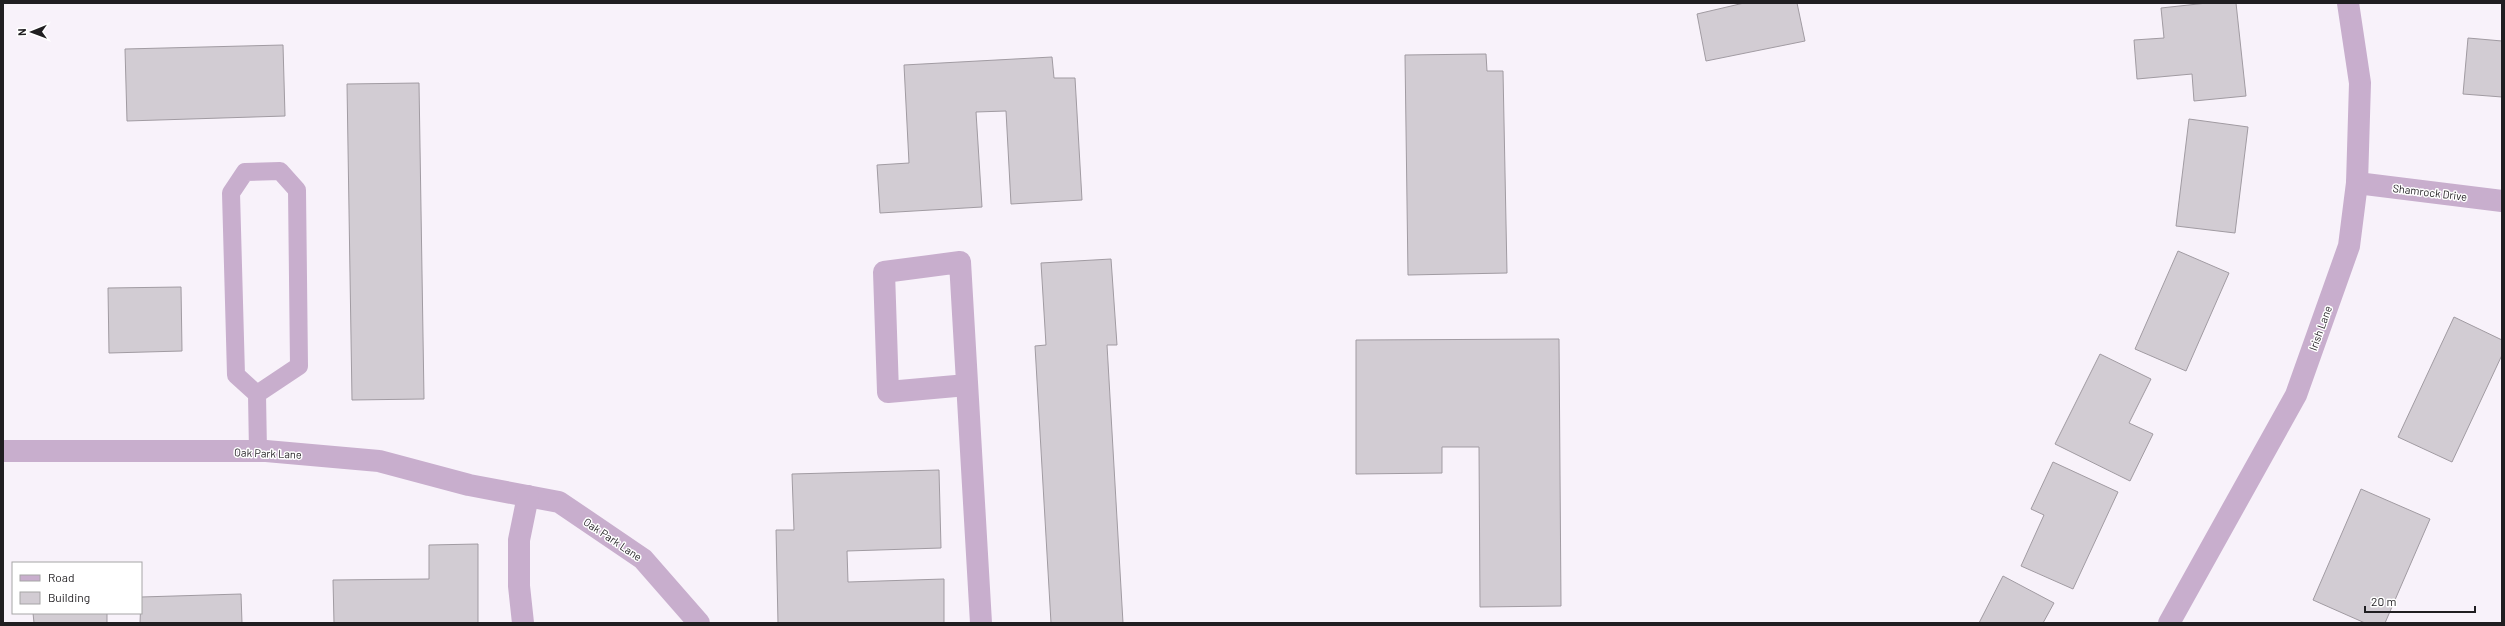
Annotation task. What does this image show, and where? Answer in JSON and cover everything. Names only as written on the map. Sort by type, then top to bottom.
[{"type":"street","name":"Irish Lane","points":[[2169,623],[2296,395],[2349,246],[2357,183],[2360,83],[2348,3]]},
{"type":"street","name":"Shamrock Drive","points":[[2357,183],[2502,201]]},
{"type":"street","points":[[967,385],[888,392],[884,272],[960,262],[981,623]]},
{"type":"street","name":"Oak Park Lane","points":[[3,451],[258,452],[379,461],[469,485],[559,502],[643,559],[699,623]]},
{"type":"street","points":[[523,623],[519,586],[519,540],[528,496]]},
{"type":"lane","points":[[258,394],[298,366],[297,190],[280,171],[245,172],[231,193],[236,375],[258,394],[258,452]]},
{"type":"building","points":[[1744,3],[1797,3],[1805,41],[1706,61],[1697,14]]},
{"type":"building","points":[[2207,3],[2236,3],[2246,96],[2194,101],[2192,74],[2137,79],[2134,40],[2164,38],[2161,8]]},
{"type":"building","points":[[2468,38],[2502,41],[2502,97],[2463,94]]},
{"type":"building","points":[[283,45],[285,116],[127,121],[125,49]]},
{"type":"building","points":[[1486,54],[1487,71],[1503,71],[1507,273],[1408,275],[1405,55]]},
{"type":"building","points":[[1052,57],[1054,78],[1075,78],[1082,200],[1011,204],[1006,111],[976,112],[982,207],[880,213],[877,165],[909,163],[904,65]]},
{"type":"building","points":[[419,83],[424,399],[352,400],[347,84]]},
{"type":"building","points":[[2189,119],[2248,127],[2235,233],[2176,226]]},
{"type":"building","points":[[2178,251],[2229,273],[2186,371],[2135,349]]},
{"type":"building","points":[[1111,259],[1117,345],[1107,345],[1123,623],[1051,623],[1035,346],[1046,345],[1041,263]]},
{"type":"building","points":[[181,287],[182,351],[109,353],[108,288]]},
{"type":"building","points":[[2454,317],[2502,340],[2502,355],[2452,462],[2398,437]]},
{"type":"building","points":[[1559,339],[1561,606],[1480,607],[1479,447],[1442,447],[1442,473],[1356,474],[1356,340]]},
{"type":"building","points":[[2100,354],[2151,379],[2129,423],[2153,434],[2130,481],[2055,444]]},
{"type":"building","points":[[2053,462],[2118,492],[2073,589],[2021,566],[2044,515],[2031,509]]},
{"type":"building","points":[[939,470],[941,548],[847,551],[848,582],[944,579],[944,623],[778,623],[776,530],[794,530],[792,474]]},
{"type":"building","points":[[2361,489],[2430,519],[2385,623],[2365,623],[2313,600]]},
{"type":"building","points":[[478,544],[478,623],[334,623],[333,580],[429,579],[429,545]]},
{"type":"building","points":[[2003,576],[2054,603],[2043,623],[1979,623]]},
{"type":"building","points":[[241,594],[242,623],[140,623],[140,614],[142,614],[142,597]]},
{"type":"building","points":[[33,614],[107,614],[107,623],[34,623]]}]
